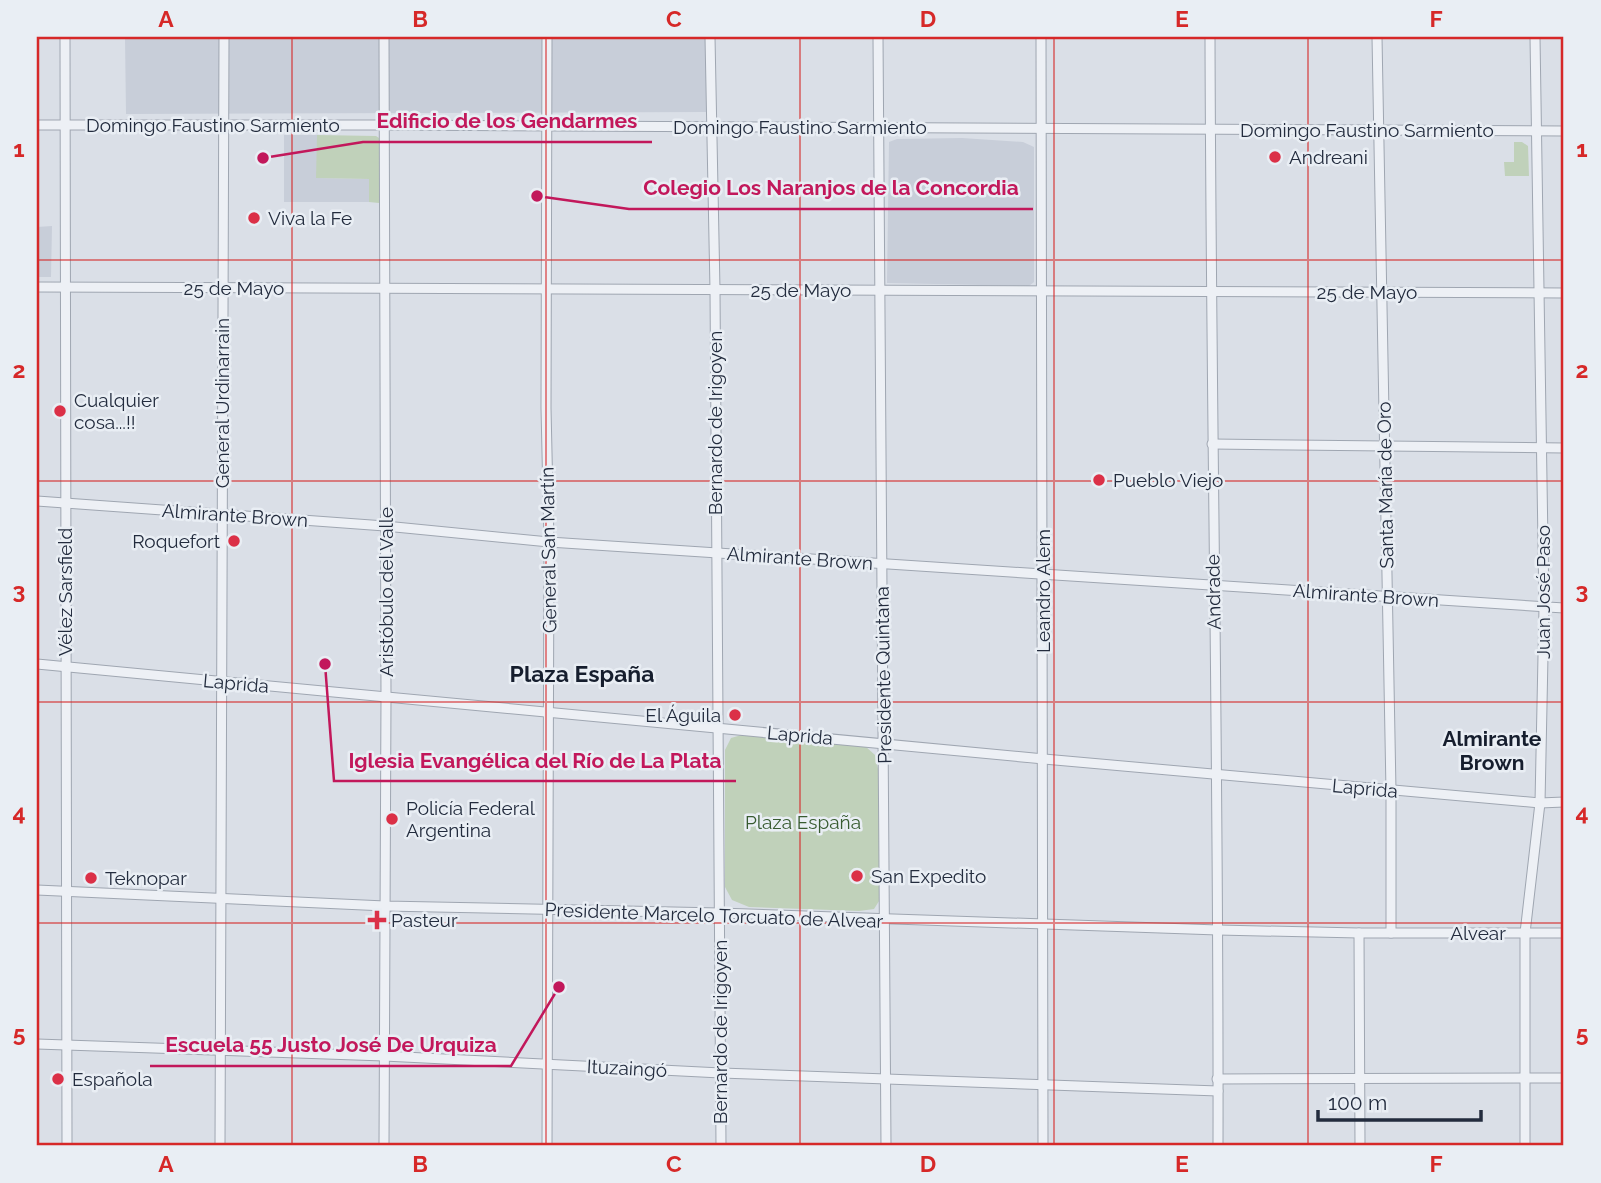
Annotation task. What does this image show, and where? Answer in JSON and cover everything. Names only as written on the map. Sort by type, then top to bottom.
[{"type":"street","name":"Vélez Sarsfield","points":[[65,37],[65,891],[68,1146]]},
{"type":"street","name":"General Urdinarrain","points":[[220,1146],[224,37]]},
{"type":"street","name":"Aristóbulo del Valle","points":[[384,37],[384,1146]]},
{"type":"street","name":"General San Martín","points":[[547,37],[547,1146]]},
{"type":"street","name":"Bernardo de Irigoyen","points":[[710,37],[715,290],[720,1146]]},
{"type":"street","name":"Presidente Quintana","points":[[878,37],[886,1146]]},
{"type":"street","name":"Leandro Alem","points":[[1041,37],[1043,1146]]},
{"type":"street","name":"Andrade","points":[[1210,37],[1218,1146]]},
{"type":"street","name":"Santa María de Oro","points":[[1377,37],[1391,790],[1391,933]]},
{"type":"street","name":"Juan José Paso","points":[[1525,1146],[1525,933],[1540,803],[1544,607],[1535,37]]},
{"type":"street","name":"Domingo Faustino Sarmiento","points":[[37,125],[1564,131]]},
{"type":"street","name":"25 de Mayo","points":[[37,287],[1564,293]]},
{"type":"street","points":[[1212,444],[1564,448]]},
{"type":"street","name":"Almirante Brown","points":[[37,502],[385,526],[549,542],[1564,608]]},
{"type":"street","name":"Laprida","points":[[37,664],[1215,775],[1540,803],[1564,802]]},
{"type":"street","name":"Presidente Marcelo Torcuato de Alvear","points":[[37,890],[385,906],[1391,933]]},
{"type":"street","points":[[1359,933],[1360,1146]]},
{"type":"street","name":"Alvear","points":[[1391,933],[1564,933]]},
{"type":"street","name":"Ituzaingó","points":[[37,1044],[1218,1091]]},
{"type":"street","points":[[1217,1079],[1564,1078]]},
{"type":"shaded area","points":[[125,37],[706,37],[706,112],[126,114]]},
{"type":"shaded area","points":[[284,135],[317,135],[317,178],[369,179],[369,202],[284,202]]},
{"type":"shaded area","points":[[962,138],[1023,142],[1034,147],[1034,282],[1029,286],[887,283],[889,142],[897,139]]},
{"type":"shaded area","points":[[52,226],[51,277],[37,277],[37,227]]},
{"type":"green space","points":[[317,135],[379,138],[379,203],[369,202],[369,179],[316,178]]},
{"type":"green space","points":[[1514,142],[1522,142],[1528,146],[1529,176],[1505,176],[1504,162],[1514,162]]},
{"type":"green space","name":"Plaza España","points":[[745,734],[865,746],[875,755],[880,778],[881,898],[874,909],[859,911],[749,907],[732,900],[725,887],[725,750],[731,738]]},
{"type":"place","name":"Andreani","points":[[1275,157]]},
{"type":"place","name":"Edificio de los Gendarmes","points":[[263,158]]},
{"type":"place","name":"Colegio Los Naranjos de la Concordia","points":[[537,196]]},
{"type":"place","name":"Viva la Fe","points":[[254,218]]},
{"type":"place","name":"Cualquier cosa...!!","points":[[60,411]]},
{"type":"place","name":"Pueblo Viejo","points":[[1099,480]]},
{"type":"place","name":"Roquefort","points":[[234,541]]},
{"type":"place","name":"Iglesia Evangélica del Río de La Plata","points":[[325,664]]},
{"type":"place","name":"El Águila","points":[[735,715]]},
{"type":"place","name":"Policía Federal Argentina","points":[[392,819]]},
{"type":"place","name":"San Expedito","points":[[857,876]]},
{"type":"place","name":"Teknopar","points":[[91,878]]},
{"type":"place","name":"Pasteur","points":[[377,920]]},
{"type":"place","name":"Escuela 55 Justo José De Urquiza","points":[[559,987]]},
{"type":"place","name":"Española","points":[[58,1079]]},
{"type":"district","name":"Plaza España","points":[[582,674]]},
{"type":"district","name":"Almirante Brown","points":[[1492,751]]}]
